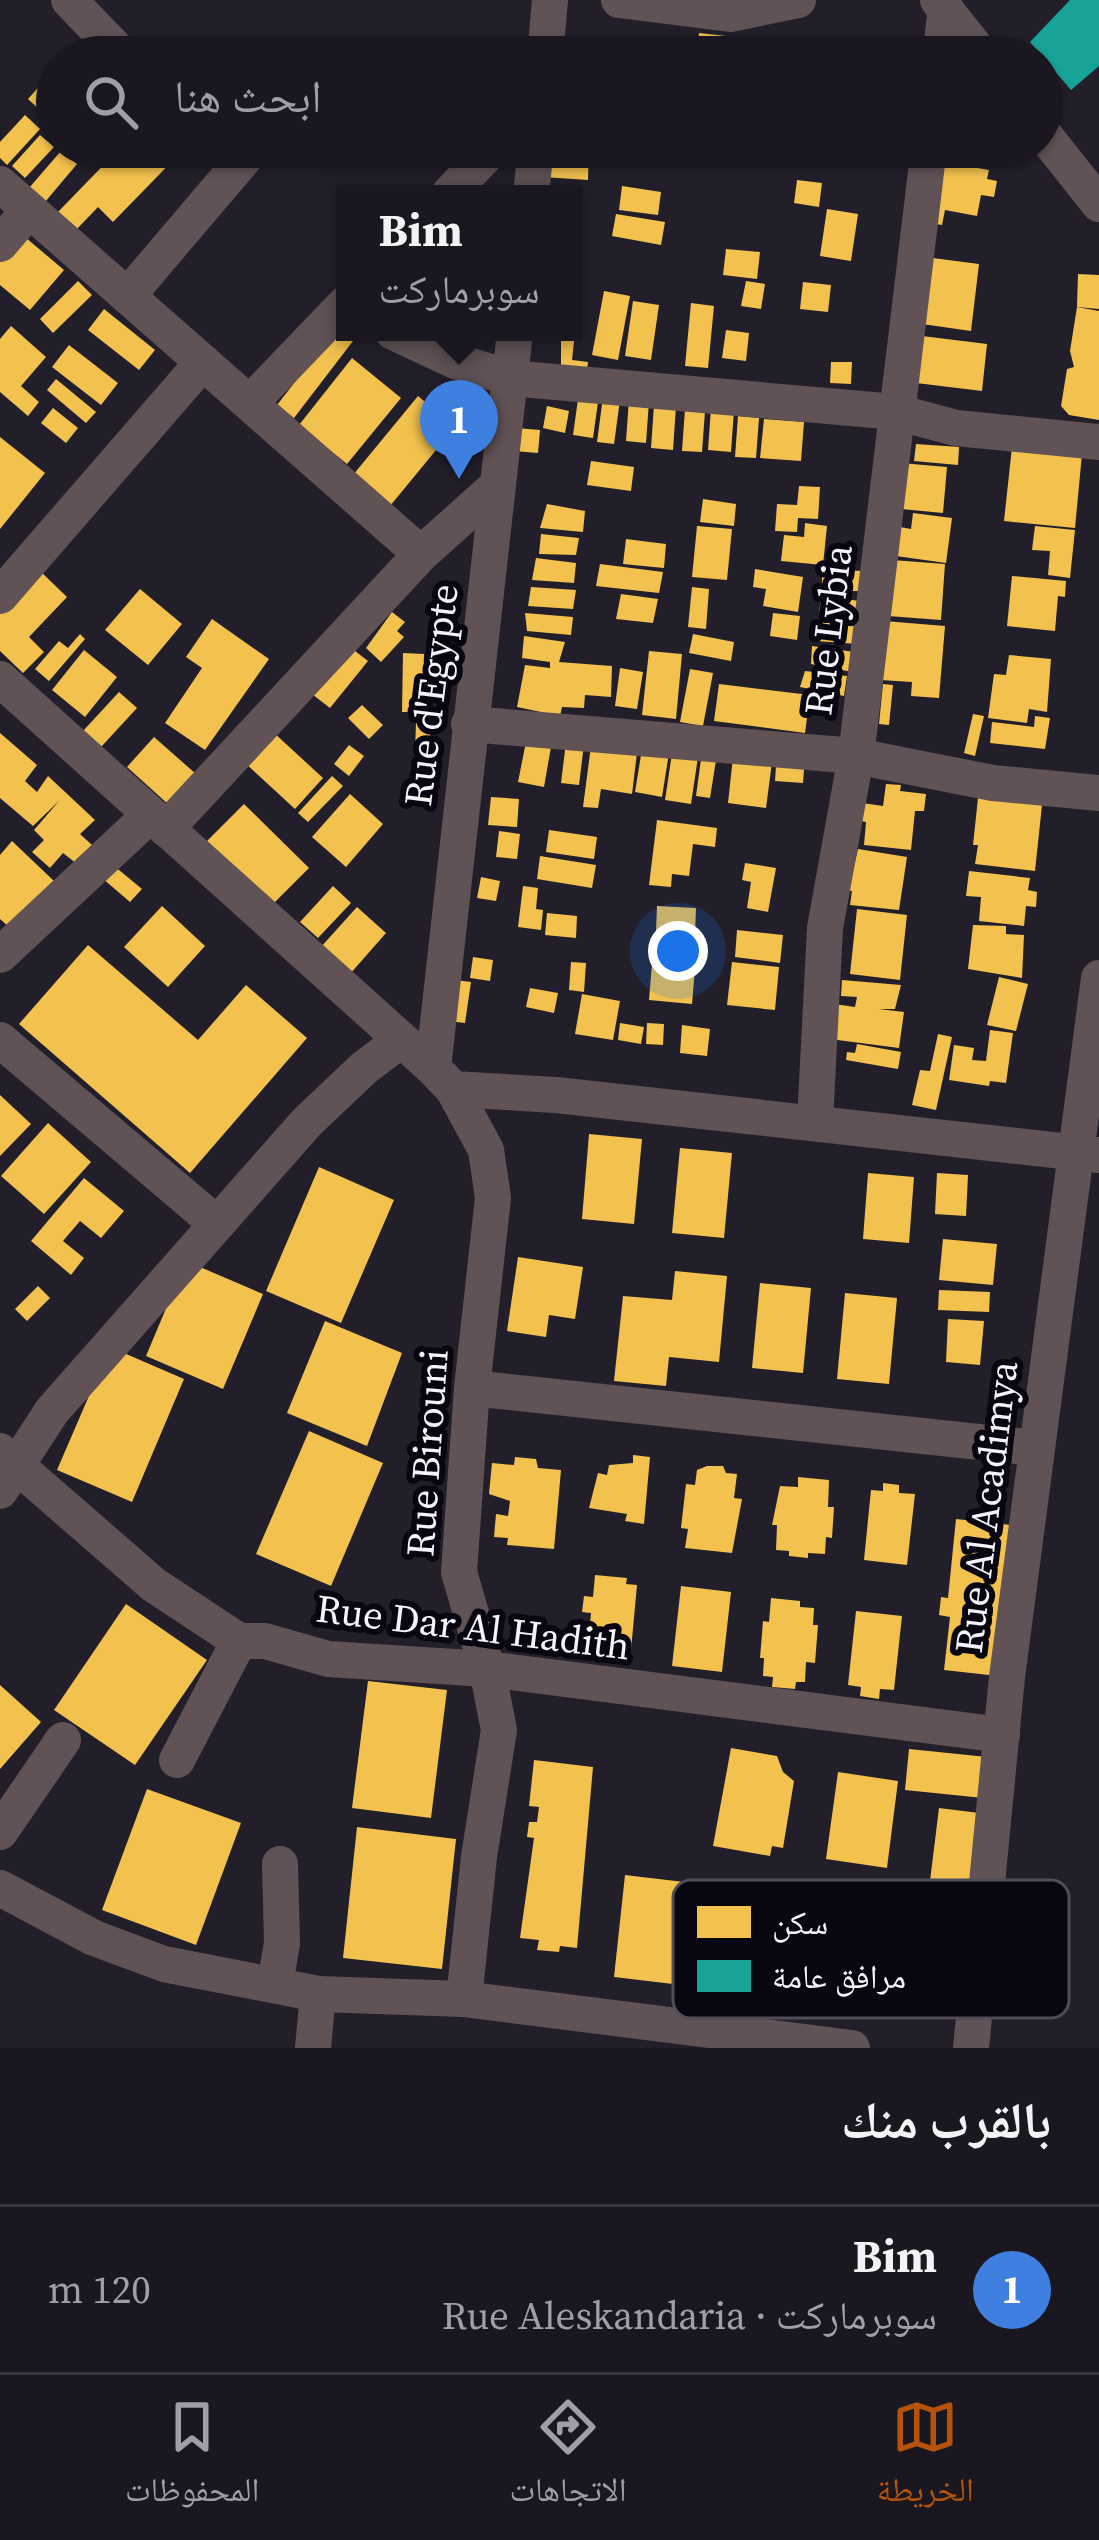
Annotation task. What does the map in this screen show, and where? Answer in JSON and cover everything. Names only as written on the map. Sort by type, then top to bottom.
[{"type":"street","points":[[69,0],[104,36]]},
{"type":"street","points":[[547,36],[550,0]]},
{"type":"street","points":[[619,0],[730,14],[798,0]]},
{"type":"street","points":[[941,36],[942,4]]},
{"type":"street","points":[[942,4],[967,36]]},
{"type":"street","points":[[1063,159],[1099,204]]},
{"type":"street","points":[[129,294],[222,168]]},
{"type":"street","name":"Rue Lybia","points":[[815,1123],[825,928],[856,757],[926,168]]},
{"type":"street","points":[[0,184],[421,554]]},
{"type":"street","points":[[0,244],[29,210]]},
{"type":"street","points":[[250,402],[336,313]]},
{"type":"street","points":[[412,341],[510,378],[896,412],[956,428],[1099,442]]},
{"type":"street","name":"Rue d'Egypte","points":[[443,1079],[469,724],[514,341]]},
{"type":"street","points":[[0,596],[203,362]]},
{"type":"street","points":[[0,956],[158,822],[421,554],[498,485]]},
{"type":"street","points":[[0,679],[443,1079],[1086,1154]]},
{"type":"street","points":[[469,724],[856,757],[993,783],[1099,793]]},
{"type":"street","name":"Rue Al Acadimya","points":[[988,1880],[1036,1448],[1086,1154],[1099,978]]},
{"type":"street","points":[[0,1040],[217,1224]]},
{"type":"street","points":[[6,1469],[308,1122],[401,1040]]},
{"type":"street","name":"Rue Birouni","points":[[443,1079],[486,1150],[493,1198],[472,1388],[459,1572],[499,1730],[464,1999]]},
{"type":"street","points":[[472,1388],[1036,1448]]},
{"type":"street","name":"Rue Dar Al Hadith","points":[[6,1469],[154,1585],[239,1641],[265,1641],[328,1659],[487,1669],[1002,1735]]},
{"type":"street","points":[[177,1760],[239,1641]]},
{"type":"street","points":[[0,1832],[63,1740]]},
{"type":"street","points":[[275,1985],[282,1943],[280,1864]]},
{"type":"street","points":[[0,1888],[94,1938],[164,1964],[318,1994],[464,1999],[852,2048]]},
{"type":"street","points":[[314,2048],[318,1994]]},
{"type":"street","name":"Rue Al Acadimya","points":[[971,2048],[974,2018]]},
{"type":"building: سكن","points":[[25,115],[36,125],[36,133],[7,165],[0,158],[0,142]]},
{"type":"building: سكن","points":[[36,139],[36,166],[25,178],[12,166]]},
{"type":"building: سكن","points":[[46,168],[74,168],[45,202],[29,188]]},
{"type":"building: سكن","points":[[101,168],[166,168],[113,222],[98,207],[75,231],[57,213]]},
{"type":"building: سكن","points":[[543,168],[588,168],[588,180],[543,177]]},
{"type":"building: سكن","points":[[935,168],[989,170],[987,179],[997,181],[994,197],[981,195],[977,216],[945,210],[942,225],[925,222]]},
{"type":"building: سكن","points":[[797,180],[822,183],[819,207],[794,203]]},
{"type":"building: سكن","points":[[622,186],[661,192],[658,215],[619,210]]},
{"type":"building: سكن","points":[[827,209],[858,214],[851,261],[820,256]]},
{"type":"building: سكن","points":[[616,214],[665,222],[661,245],[612,236]]},
{"type":"building: سكن","points":[[19,232],[64,270],[30,310],[0,285],[0,254]]},
{"type":"building: سكن","points":[[726,249],[760,252],[757,279],[723,275]]},
{"type":"building: سكن","points":[[925,257],[979,264],[971,331],[915,323]]},
{"type":"building: سكن","points":[[1078,274],[1099,275],[1099,309],[1077,307]]},
{"type":"building: سكن","points":[[78,281],[92,295],[53,333],[40,319]]},
{"type":"building: سكن","points":[[746,281],[765,284],[761,309],[741,306]]},
{"type":"building: سكن","points":[[803,282],[831,285],[828,312],[800,309]]},
{"type":"building: سكن","points":[[604,291],[630,296],[618,360],[592,355]]},
{"type":"building: سكن","points":[[633,301],[659,305],[651,360],[625,356]]},
{"type":"building: سكن","points":[[691,303],[714,306],[708,368],[685,366]]},
{"type":"building: سكن","points":[[1077,307],[1099,311],[1099,420],[1069,415],[1061,406],[1067,369],[1074,367],[1070,351]]},
{"type":"building: سكن","points":[[104,309],[155,350],[139,370],[88,330]]},
{"type":"building: سكن","points":[[11,326],[46,357],[21,386],[39,402],[28,416],[0,392],[0,339]]},
{"type":"building: سكن","points":[[336,329],[336,341],[353,341],[294,418],[277,405]]},
{"type":"building: سكن","points":[[726,330],[749,333],[746,361],[722,358]]},
{"type":"building: سكن","points":[[914,335],[987,344],[982,391],[908,382]]},
{"type":"building: سكن","points":[[561,341],[574,341],[572,360],[588,362],[586,378],[561,375]]},
{"type":"building: سكن","points":[[69,345],[118,383],[101,405],[52,367]]},
{"type":"building: سكن","points":[[352,358],[401,398],[347,464],[299,425]]},
{"type":"building: سكن","points":[[831,362],[852,362],[851,384],[830,383]]},
{"type":"building: سكن","points":[[56,379],[96,412],[86,423],[47,390]]},
{"type":"building: سكن","points":[[579,392],[599,395],[593,438],[573,435]]},
{"type":"building: سكن","points":[[418,396],[455,427],[390,506],[353,475]]},
{"type":"building: سكن","points":[[603,397],[620,400],[614,444],[597,442]]},
{"type":"building: سكن","points":[[629,399],[649,401],[646,443],[626,441]]},
{"type":"building: سكن","points":[[654,405],[676,406],[673,450],[651,448]]},
{"type":"building: سكن","points":[[547,406],[569,411],[565,433],[543,428]]},
{"type":"building: سكن","points":[[53,408],[78,428],[66,443],[41,423]]},
{"type":"building: سكن","points":[[711,408],[734,410],[731,452],[708,450]]},
{"type":"building: سكن","points":[[685,409],[705,411],[702,452],[682,451]]},
{"type":"building: سكن","points":[[738,416],[759,418],[756,458],[735,457]]},
{"type":"building: سكن","points":[[764,419],[804,422],[801,461],[760,458]]},
{"type":"building: سكن","points":[[516,428],[540,430],[538,453],[514,451]]},
{"type":"building: سكن","points":[[0,437],[45,473],[0,529]]},
{"type":"building: سكن","points":[[916,444],[959,447],[958,465],[914,461]]},
{"type":"building: سكن","points":[[1012,447],[1082,454],[1075,528],[1004,521]]},
{"type":"building: سكن","points":[[591,461],[634,467],[631,491],[587,485]]},
{"type":"building: سكن","points":[[901,463],[947,467],[943,513],[891,508]]},
{"type":"building: سكن","points":[[799,486],[820,487],[818,519],[798,518],[797,532],[775,531],[777,504],[797,505]]},
{"type":"building: سكن","points":[[703,499],[736,504],[734,526],[700,522]]},
{"type":"building: سكن","points":[[547,504],[585,511],[583,532],[540,528]]},
{"type":"building: سكن","points":[[913,513],[952,518],[946,563],[896,556],[900,527],[911,529]]},
{"type":"building: سكن","points":[[805,523],[827,526],[823,565],[781,561],[784,535],[804,537]]},
{"type":"building: سكن","points":[[697,526],[732,529],[727,580],[692,577]]},
{"type":"building: سكن","points":[[1035,526],[1075,530],[1070,578],[1048,575],[1050,551],[1032,550]]},
{"type":"building: سكن","points":[[541,534],[579,538],[576,555],[539,554]]},
{"type":"building: سكن","points":[[626,539],[666,544],[664,568],[623,564]]},
{"type":"building: سكن","points":[[536,558],[576,563],[574,583],[532,580]]},
{"type":"building: سكن","points":[[892,560],[945,564],[941,620],[888,616]]},
{"type":"building: سكن","points":[[600,564],[663,572],[659,593],[596,586]]},
{"type":"building: سكن","points":[[38,569],[67,597],[29,637],[44,652],[23,673],[0,651],[0,609]]},
{"type":"building: سكن","points":[[755,569],[803,577],[798,612],[763,606],[766,589],[753,587]]},
{"type":"building: سكن","points":[[822,569],[862,571],[861,591],[822,591]]},
{"type":"building: سكن","points":[[1012,576],[1066,581],[1065,597],[1058,596],[1055,631],[1007,626]]},
{"type":"building: سكن","points":[[531,587],[576,590],[573,609],[528,606]]},
{"type":"building: سكن","points":[[692,587],[709,589],[706,629],[688,627]]},
{"type":"building: سكن","points":[[140,589],[182,624],[148,665],[105,630]]},
{"type":"building: سكن","points":[[621,594],[658,599],[653,623],[616,619]]},
{"type":"building: سكن","points":[[821,596],[860,601],[858,618],[819,613]]},
{"type":"building: سكن","points":[[392,612],[405,622],[397,631],[404,637],[381,662],[366,648]]},
{"type":"building: سكن","points":[[525,613],[573,617],[571,635],[527,631]]},
{"type":"building: سكن","points":[[773,613],[800,616],[797,640],[770,636]]},
{"type":"building: سكن","points":[[212,619],[269,659],[205,750],[165,723],[202,668],[186,657]]},
{"type":"building: سكن","points":[[884,621],[945,626],[939,698],[911,696],[912,682],[880,680]]},
{"type":"building: سكن","points":[[818,622],[858,625],[857,644],[817,641]]},
{"type":"building: سكن","points":[[80,634],[85,639],[49,681],[35,669],[59,641],[68,648]]},
{"type":"building: سكن","points":[[693,634],[734,642],[731,661],[689,653]]},
{"type":"building: سكن","points":[[524,636],[565,642],[559,662],[612,666],[611,697],[585,695],[584,708],[562,707],[560,716],[517,707],[525,665],[550,668],[550,662],[522,658]]},
{"type":"building: سكن","points":[[346,644],[368,661],[330,708],[308,691]]},
{"type":"building: سكن","points":[[812,646],[854,652],[852,672],[811,664]]},
{"type":"building: سكن","points":[[84,650],[117,677],[85,717],[52,690]]},
{"type":"building: سكن","points":[[649,651],[682,654],[676,719],[642,715]]},
{"type":"building: سكن","points":[[403,653],[424,654],[423,712],[402,712]]},
{"type":"building: سكن","points":[[1009,655],[1051,659],[1047,712],[1029,709],[1027,723],[988,718],[994,674],[1006,675]]},
{"type":"building: سكن","points":[[620,668],[643,672],[637,709],[615,706]]},
{"type":"building: سكن","points":[[690,669],[713,673],[703,726],[680,722]]},
{"type":"building: سكن","points":[[805,671],[847,676],[844,696],[800,687]]},
{"type":"building: سكن","points":[[719,684],[810,695],[805,733],[714,721]]},
{"type":"building: سكن","points":[[883,684],[893,685],[889,725],[879,724]]},
{"type":"building: سكن","points":[[119,692],[137,708],[101,747],[83,731]]},
{"type":"building: سكن","points":[[362,705],[383,725],[369,739],[348,718]]},
{"type":"building: سكن","points":[[973,714],[984,716],[975,756],[964,753]]},
{"type":"building: سكن","points":[[1035,716],[1050,718],[1045,749],[990,743],[992,722],[1034,727]]},
{"type":"building: سكن","points":[[416,723],[430,723],[430,753],[415,752]]},
{"type":"building: سكن","points":[[273,732],[323,778],[295,809],[245,763]]},
{"type":"building: سكن","points":[[0,733],[37,765],[25,781],[37,792],[48,776],[95,820],[80,834],[92,845],[77,864],[63,853],[50,868],[32,852],[44,840],[34,830],[59,801],[33,826],[0,798]]},
{"type":"building: سكن","points":[[154,737],[196,774],[169,805],[127,767]]},
{"type":"building: سكن","points":[[526,742],[551,747],[544,787],[518,782]]},
{"type":"building: سكن","points":[[566,742],[584,744],[579,785],[561,783]]},
{"type":"building: سكن","points":[[349,745],[364,756],[349,776],[334,764]]},
{"type":"building: سكن","points":[[591,746],[637,753],[632,794],[601,789],[598,808],[583,807]]},
{"type":"building: سكن","points":[[642,749],[669,753],[662,797],[635,792]]},
{"type":"building: سكن","points":[[702,752],[717,754],[710,798],[696,796]]},
{"type":"building: سكن","points":[[672,753],[698,757],[691,804],[665,800]]},
{"type":"building: سكن","points":[[733,757],[772,762],[766,808],[728,803]]},
{"type":"building: سكن","points":[[776,766],[804,769],[803,783],[775,781]]},
{"type":"building: سكن","points":[[332,776],[343,786],[308,822],[298,813]]},
{"type":"building: سكن","points":[[886,784],[926,794],[924,811],[915,811],[911,850],[864,845],[862,803],[883,806]]},
{"type":"building: سكن","points":[[350,794],[383,824],[346,867],[312,837]]},
{"type":"building: سكن","points":[[491,797],[519,799],[517,827],[488,825]]},
{"type":"building: سكن","points":[[978,798],[1042,805],[1035,871],[975,864]]},
{"type":"building: سكن","points":[[244,804],[309,868],[273,904],[207,841]]},
{"type":"building: سكن","points":[[657,820],[717,828],[715,847],[693,844],[689,876],[672,874],[671,887],[649,885]]},
{"type":"building: سكن","points":[[549,830],[597,837],[594,859],[546,852]]},
{"type":"building: سكن","points":[[499,831],[520,834],[517,859],[496,857]]},
{"type":"building: سكن","points":[[12,841],[54,881],[9,927],[0,919],[0,855]]},
{"type":"building: سكن","points":[[858,849],[907,857],[899,910],[850,905],[852,891],[845,890]]},
{"type":"building: سكن","points":[[540,856],[596,865],[592,888],[537,879]]},
{"type":"building: سكن","points":[[745,863],[776,868],[768,912],[747,908],[751,882],[742,880]]},
{"type":"building: سكن","points":[[113,865],[142,889],[130,902],[102,878]]},
{"type":"building: سكن","points":[[969,871],[1030,878],[1028,890],[1037,892],[1036,907],[1026,906],[1024,926],[979,921],[981,897],[966,896]]},
{"type":"building: سكن","points":[[481,877],[500,881],[496,901],[477,898]]},
{"type":"building: سكن","points":[[333,886],[351,903],[318,938],[300,922]]},
{"type":"building: سكن","points":[[523,886],[538,888],[541,930],[518,927]]},
{"type":"building: سكن","points":[[162,906],[205,946],[168,987],[124,947]]},
{"type":"building: سكن","points":[[657,906],[696,908],[694,959],[655,957]]},
{"type":"building: سكن","points":[[357,907],[386,933],[350,974],[320,948]]},
{"type":"building: سكن","points":[[857,909],[907,915],[900,980],[850,974]]},
{"type":"building: سكن","points":[[547,913],[577,916],[576,938],[545,935]]},
{"type":"building: سكن","points":[[973,925],[1006,926],[1006,934],[1024,935],[1022,978],[968,969]]},
{"type":"building: سكن","points":[[737,930],[783,935],[780,963],[735,957]]},
{"type":"building: سكن","points":[[88,945],[198,1040],[246,985],[307,1038],[190,1173],[19,1024]]},
{"type":"building: سكن","points":[[473,957],[493,960],[490,981],[470,978]]},
{"type":"building: سكن","points":[[571,962],[586,963],[584,992],[569,990]]},
{"type":"building: سكن","points":[[732,962],[779,967],[775,1010],[727,1005]]},
{"type":"building: سكن","points":[[652,964],[695,968],[692,1004],[649,1000]]},
{"type":"building: سكن","points":[[999,977],[1028,984],[1016,1031],[987,1025]]},
{"type":"building: سكن","points":[[446,979],[471,982],[465,1023],[440,1020]]},
{"type":"building: سكن","points":[[842,980],[901,985],[895,1009],[879,1009],[904,1012],[899,1048],[830,1039],[834,1004],[855,1007],[857,997],[841,996]]},
{"type":"building: سكن","points":[[530,988],[558,993],[554,1013],[526,1007]]},
{"type":"building: سكن","points":[[582,994],[620,1001],[613,1040],[575,1034]]},
{"type":"building: سكن","points":[[620,1023],[644,1027],[641,1044],[618,1040]]},
{"type":"building: سكن","points":[[647,1023],[664,1024],[663,1045],[646,1044]]},
{"type":"building: سكن","points":[[682,1025],[710,1029],[707,1056],[680,1053]]},
{"type":"building: سكن","points":[[990,1030],[1013,1033],[1006,1083],[990,1081],[989,1086],[949,1080],[954,1045],[974,1048],[972,1060],[986,1061]]},
{"type":"building: سكن","points":[[938,1034],[952,1037],[936,1110],[912,1105],[920,1070],[930,1071]]},
{"type":"building: سكن","points":[[857,1044],[901,1052],[898,1069],[846,1060],[847,1052],[855,1053]]},
{"type":"building: سكن","points":[[0,1095],[31,1124],[0,1156]]},
{"type":"building: سكن","points":[[48,1123],[91,1162],[44,1214],[1,1176]]},
{"type":"building: سكن","points":[[589,1134],[642,1139],[634,1224],[582,1219]]},
{"type":"building: سكن","points":[[680,1148],[732,1153],[724,1238],[672,1233]]},
{"type":"building: سكن","points":[[319,1167],[394,1200],[341,1323],[266,1291]]},
{"type":"building: سكن","points":[[868,1173],[914,1177],[909,1243],[863,1239]]},
{"type":"building: سكن","points":[[937,1173],[968,1175],[966,1216],[935,1214]]},
{"type":"building: سكن","points":[[84,1178],[124,1211],[101,1238],[80,1221],[63,1241],[84,1258],[71,1275],[31,1241]]},
{"type":"building: سكن","points":[[943,1239],[997,1244],[993,1285],[939,1280]]},
{"type":"building: سكن","points":[[518,1257],[583,1267],[575,1319],[549,1315],[546,1337],[507,1331]]},
{"type":"building: سكن","points":[[186,1261],[263,1294],[223,1389],[146,1356]]},
{"type":"building: سكن","points":[[675,1271],[727,1276],[719,1362],[669,1357],[666,1386],[614,1381],[623,1296],[672,1300]]},
{"type":"building: سكن","points":[[760,1283],[811,1288],[803,1373],[752,1368]]},
{"type":"building: سكن","points":[[38,1286],[50,1298],[27,1321],[15,1309]]},
{"type":"building: سكن","points":[[939,1290],[990,1292],[989,1312],[938,1310]]},
{"type":"building: سكن","points":[[845,1293],[897,1298],[889,1384],[837,1379]]},
{"type":"building: سكن","points":[[948,1319],[984,1321],[980,1365],[946,1362]]},
{"type":"building: سكن","points":[[325,1321],[402,1353],[367,1446],[287,1413]]},
{"type":"building: سكن","points":[[110,1347],[184,1379],[132,1502],[57,1470]]},
{"type":"building: سكن","points":[[309,1431],[383,1463],[331,1586],[256,1554]]},
{"type":"building: سكن","points":[[633,1455],[650,1457],[644,1524],[625,1521],[627,1514],[589,1508],[598,1473],[607,1475],[609,1465],[633,1463]]},
{"type":"building: سكن","points":[[515,1457],[536,1459],[538,1468],[561,1470],[554,1549],[507,1545],[508,1538],[494,1537],[496,1514],[508,1516],[510,1501],[489,1494],[492,1463],[514,1465]]},
{"type":"building: سكن","points":[[723,1466],[726,1473],[737,1474],[734,1498],[742,1499],[732,1553],[685,1548],[688,1529],[681,1528],[686,1484],[695,1485],[697,1470]]},
{"type":"building: سكن","points":[[798,1477],[829,1480],[828,1507],[834,1507],[832,1538],[826,1537],[825,1554],[808,1553],[808,1558],[776,1550],[777,1525],[772,1525],[780,1486],[798,1487]]},
{"type":"building: سكن","points":[[883,1483],[899,1485],[899,1493],[915,1494],[907,1565],[864,1560],[871,1490],[883,1491]]},
{"type":"building: سكن","points":[[956,1519],[1021,1526],[1007,1677],[944,1670],[950,1617],[939,1615],[941,1597],[948,1598]]},
{"type":"building: سكن","points":[[595,1575],[627,1578],[626,1584],[637,1585],[630,1661],[587,1656],[591,1613],[582,1612],[584,1596],[593,1597]]},
{"type":"building: سكن","points":[[681,1586],[731,1592],[722,1672],[672,1666]]},
{"type":"building: سكن","points":[[771,1598],[800,1601],[800,1607],[814,1608],[813,1625],[818,1625],[815,1663],[806,1662],[805,1682],[796,1682],[795,1689],[772,1687],[773,1677],[763,1676],[763,1621],[769,1622]]},
{"type":"building: سكن","points":[[126,1604],[207,1660],[135,1765],[54,1710]]},
{"type":"building: سكن","points":[[856,1611],[902,1616],[894,1690],[880,1689],[879,1699],[860,1696],[861,1687],[848,1685]]},
{"type":"building: سكن","points":[[368,1681],[447,1690],[431,1818],[352,1808]]},
{"type":"building: سكن","points":[[0,1685],[41,1722],[0,1769]]},
{"type":"building: سكن","points":[[731,1748],[777,1756],[783,1772],[794,1781],[783,1848],[772,1846],[770,1856],[713,1846]]},
{"type":"building: سكن","points":[[909,1749],[987,1757],[983,1798],[905,1790]]},
{"type":"building: سكن","points":[[534,1760],[593,1767],[577,1948],[560,1946],[559,1952],[537,1950],[539,1940],[520,1938],[534,1838],[527,1837],[529,1822],[537,1822],[539,1807],[529,1806]]},
{"type":"building: سكن","points":[[838,1772],[898,1781],[887,1868],[826,1859]]},
{"type":"building: سكن","points":[[147,1789],[241,1823],[196,1945],[102,1910]]},
{"type":"building: سكن","points":[[939,1808],[987,1814],[980,1880],[930,1880]]},
{"type":"building: سكن","points":[[357,1827],[456,1839],[442,1969],[343,1958]]},
{"type":"building: سكن","points":[[625,1875],[673,1881],[673,1984],[614,1977]]},
{"type":"building: مرافق عامة","points":[[1070,0],[1099,0],[1099,66],[1071,90],[1063,81],[1063,36],[1036,36]]},
{"type":"place","name":"Bim","points":[[459,479]]}]
